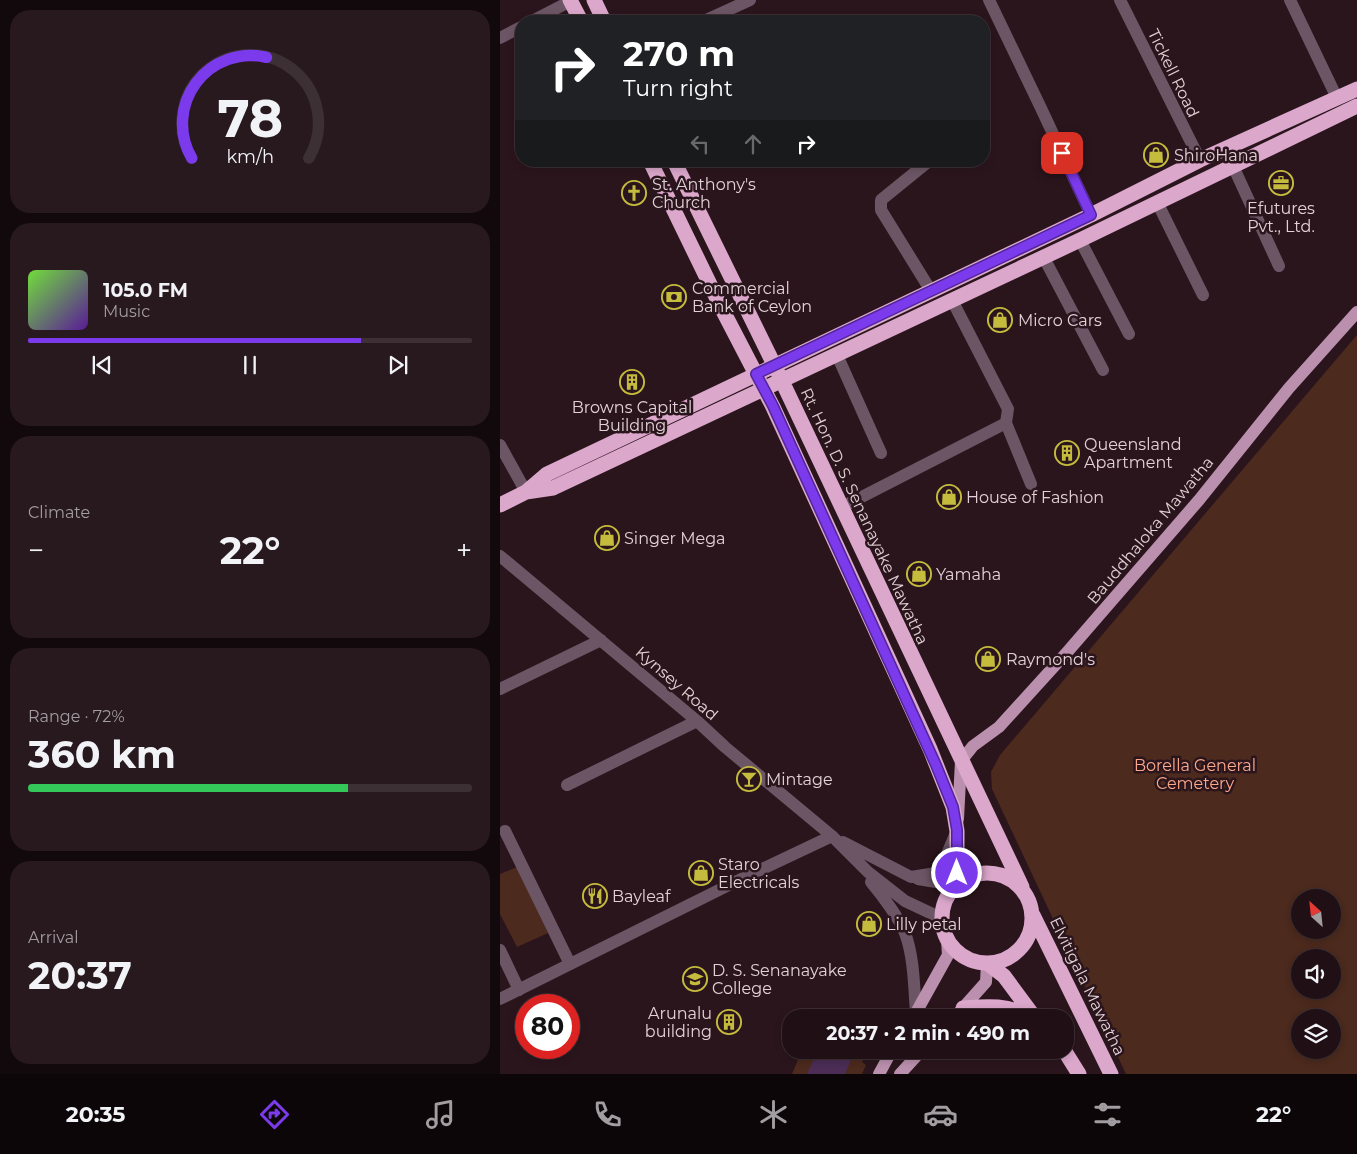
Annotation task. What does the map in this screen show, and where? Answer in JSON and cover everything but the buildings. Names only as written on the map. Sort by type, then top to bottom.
[{"type":"highway","points":[[595,0],[601,15]]},
{"type":"highway","points":[[571,1],[578,15]]},
{"type":"highway","points":[[500,505],[526,492],[547,474],[1091,215],[1200,160],[1357,89]]},
{"type":"highway","points":[[526,492],[553,488],[1080,240],[1357,106]]},
{"type":"highway","points":[[653,167],[763,390],[773,406],[930,749],[953,807],[957,830],[957,883]]},
{"type":"highway","name":"Rt. Hon. D. S. Senanayake Mawatha","points":[[677,167],[782,381],[1022,887]]},
{"type":"highway","points":[[983,872],[998,873],[1011,878],[1022,887],[1029,899],[1033,913],[1032,928],[1026,942],[1015,953],[1002,961],[987,963],[975,962],[954,950],[947,940],[941,918],[943,905],[948,893],[957,883],[983,872]]},
{"type":"highway","name":"Elvitigala Mawatha","points":[[1033,913],[1111,1074]]},
{"type":"highway","points":[[987,963],[1004,976],[1028,1009]]},
{"type":"highway","points":[[978,1009],[993,1006],[1009,1009]]},
{"type":"highway","points":[[1070,1059],[1079,1074]]},
{"type":"main road","name":"Bauddhaloka Mawatha","points":[[961,761],[973,746],[1000,727],[1069,650],[1199,500],[1289,388],[1357,312]]},
{"type":"main road","points":[[957,830],[961,761]]},
{"type":"main road","points":[[918,1009],[948,955],[947,940]]},
{"type":"main road","points":[[962,1009],[986,982],[987,963]]},
{"type":"main road","points":[[879,1074],[887,1059]]},
{"type":"main road","points":[[900,1074],[914,1059]]},
{"type":"street","points":[[717,15],[750,0]]},
{"type":"street","points":[[988,0],[1091,215]]},
{"type":"street","name":"Tickell Road","points":[[1120,0],[1200,160]]},
{"type":"street","points":[[1290,0],[1337,98]]},
{"type":"street","points":[[544,15],[571,1]]},
{"type":"street","points":[[500,38],[515,30]]},
{"type":"street","points":[[1233,166],[1279,266]]},
{"type":"street","points":[[922,167],[881,200],[881,210],[931,291]]},
{"type":"street","points":[[1157,202],[1203,295]]},
{"type":"street","points":[[1080,240],[1129,334]]},
{"type":"street","points":[[1043,256],[1103,370]]},
{"type":"street","points":[[952,300],[1008,409],[1007,418],[1031,484]]},
{"type":"street","points":[[837,355],[881,453]]},
{"type":"street","points":[[842,507],[1007,418]]},
{"type":"street","points":[[500,445],[526,492]]},
{"type":"street","name":"Kynsey Road","points":[[500,556],[697,720],[725,747],[832,836],[868,872],[901,898],[941,918]]},
{"type":"street","points":[[500,689],[601,640]]},
{"type":"street","points":[[567,785],[697,720]]},
{"type":"street","points":[[911,877],[936,872],[941,868],[957,830]]},
{"type":"street","points":[[505,831],[570,964]]},
{"type":"street","points":[[500,998],[832,836],[881,894],[905,933],[912,964],[915,1009]]},
{"type":"street","name":"Kynsey Road","points":[[832,836],[911,877],[936,882],[957,883]]},
{"type":"street","points":[[500,950],[519,990]]},
{"type":"green space","name":"Borella General Cemetery","points":[[1357,335],[1357,1074],[1126,1074],[992,789],[991,772],[1000,755]]},
{"type":"green space","points":[[517,867],[548,933],[517,947],[500,914],[500,874]]},
{"type":"green space","points":[[798,1059],[864,1059],[862,1062],[866,1065],[862,1074],[792,1074]]},
{"type":"shaded area","points":[[814,1059],[851,1060],[845,1074],[807,1074]]},
{"type":"place","name":"ShiroHana","points":[[1156,155]]},
{"type":"place","name":"Efutures Pvt., Ltd.","points":[[1281,183]]},
{"type":"place","name":"St. Anthony's Church","points":[[634,193]]},
{"type":"place","name":"Commercial Bank of Ceylon","points":[[674,297]]},
{"type":"place","name":"Micro Cars","points":[[1000,320]]},
{"type":"place","name":"Browns Capital Building","points":[[632,382]]},
{"type":"place","name":"Queensland Apartment","points":[[1067,453]]},
{"type":"place","name":"House of Fashion","points":[[949,497]]},
{"type":"place","name":"Singer Mega","points":[[607,538]]},
{"type":"place","name":"Yamaha","points":[[919,574]]},
{"type":"place","name":"Raymond's","points":[[988,659]]},
{"type":"place","name":"Mintage","points":[[749,779]]},
{"type":"place","name":"Staro Electricals","points":[[701,873]]},
{"type":"place","name":"Bayleaf","points":[[595,896]]},
{"type":"place","name":"Lilly petal","points":[[869,924]]},
{"type":"place","name":"D. S. Senanayake College","points":[[695,979]]},
{"type":"place","name":"Arunalu building","points":[[729,1022]]},
{"type":"route","points":[[957,873],[957,830],[953,807],[930,749],[773,406],[756,374],[1091,215],[1062,153]]}]
